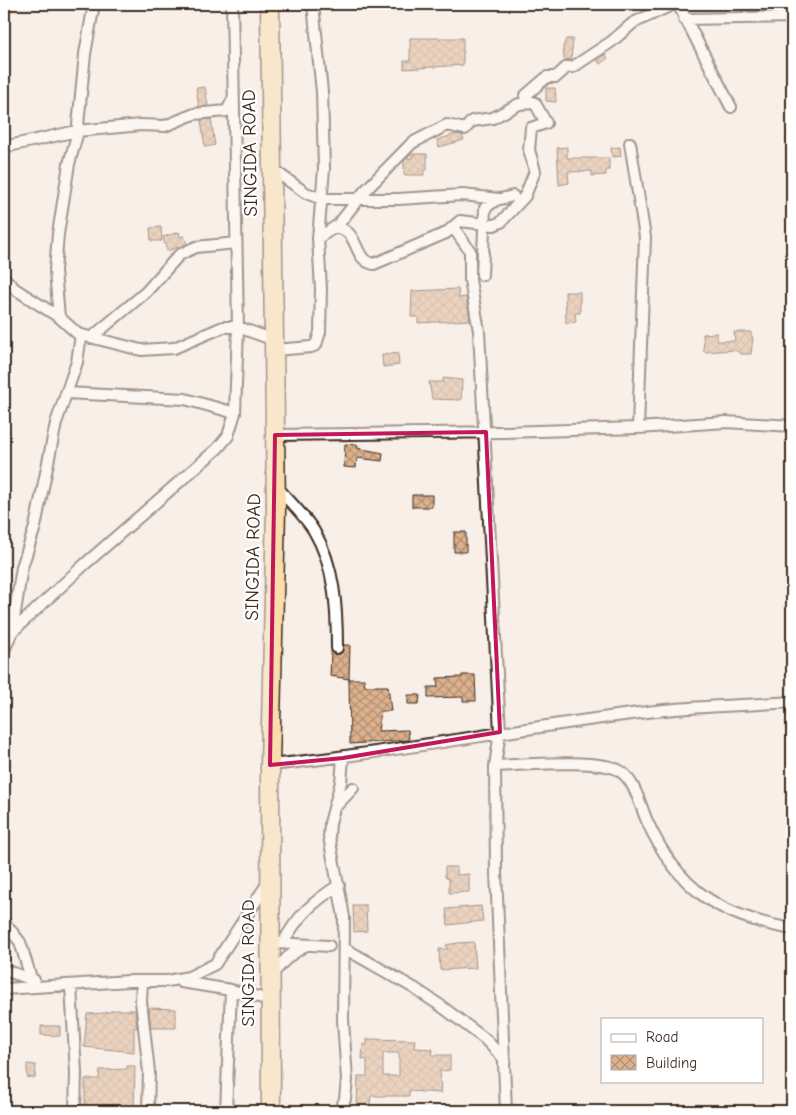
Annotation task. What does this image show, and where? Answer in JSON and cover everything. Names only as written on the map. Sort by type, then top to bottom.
[{"type":"highway","name":"SINGIDA ROAD","points":[[270,4],[276,435],[269,880],[276,943],[270,976],[271,1111]]},
{"type":"street","points":[[59,317],[55,271],[56,253],[66,180],[77,131],[94,4]]},
{"type":"street","points":[[12,632],[85,564],[217,449],[228,436],[235,413],[238,327],[232,4]]},
{"type":"street","points":[[4,278],[15,289],[59,317],[81,335],[141,350],[174,348],[223,327],[238,327],[275,345],[311,347],[316,345],[319,339],[321,289],[318,238],[324,169],[322,92],[313,4]]},
{"type":"street","points":[[334,228],[343,229],[348,232],[363,259],[374,264],[446,233],[460,220],[483,225],[494,225],[501,222],[525,196],[535,171],[529,150],[531,128],[546,123],[535,103],[528,100],[525,96],[547,77],[556,77],[567,67],[573,67],[611,42],[633,23],[674,4]]},
{"type":"street","points":[[678,4],[684,19],[711,65],[730,107]]},
{"type":"street","points":[[684,19],[792,17]]},
{"type":"street","points":[[4,147],[77,131],[141,125],[165,126],[194,114],[227,111],[233,98]]},
{"type":"street","points":[[318,238],[334,228],[404,149],[423,136],[448,125],[465,129],[472,121],[493,118],[519,104],[535,103]]},
{"type":"street","points":[[630,143],[645,237],[638,428]]},
{"type":"street","points":[[272,169],[306,193],[322,199],[357,200],[463,195],[499,199],[513,196]]},
{"type":"street","points":[[482,276],[485,208],[499,199]]},
{"type":"street","points":[[453,227],[470,251],[470,280],[479,331],[486,432],[500,732],[495,766],[499,956],[506,1111]]},
{"type":"street","points":[[92,338],[146,292],[179,256],[196,247],[236,243]]},
{"type":"street","points":[[4,650],[12,632],[20,576],[35,527],[51,443],[77,362],[81,335]]},
{"type":"street","points":[[66,393],[185,399],[235,413]]},
{"type":"street","points":[[276,435],[638,428],[726,422],[792,426]]},
{"type":"street","points":[[276,486],[314,531],[331,571],[337,615],[337,648]]},
{"type":"street","points":[[270,765],[343,758],[500,732],[665,710],[792,702]]},
{"type":"street","points":[[340,1111],[345,1099],[347,1080],[343,1020],[344,917],[329,837],[330,823],[341,782],[343,758]]},
{"type":"street","points":[[495,766],[594,764],[620,770],[632,785],[664,854],[690,886],[727,910],[749,919],[792,929]]},
{"type":"street","points":[[336,806],[353,788]]},
{"type":"street","points":[[167,981],[188,978],[215,964],[269,880]]},
{"type":"street","points":[[276,943],[312,902],[339,885]]},
{"type":"street","points":[[4,922],[20,942],[31,978]]},
{"type":"street","points":[[276,943],[329,946]]},
{"type":"street","points":[[270,976],[288,958],[306,945]]},
{"type":"street","points":[[344,948],[399,978],[441,1006],[486,1039],[505,1060]]},
{"type":"street","points":[[4,970],[31,978],[47,988]]},
{"type":"street","points":[[142,981],[141,1001],[149,1072],[148,1111]]},
{"type":"street","points":[[4,989],[167,981],[231,990],[270,1000]]},
{"type":"street","points":[[71,986],[76,1073],[75,1111]]},
{"type":"street","points":[[226,1111],[231,990]]},
{"type":"highlighted area","points":[[486,432],[500,732],[343,758],[270,765],[275,435]]},
{"type":"building","points":[[410,38],[463,38],[463,65],[404,69],[404,61],[410,61]]},
{"type":"building","points":[[566,39],[573,39],[571,60],[564,59],[563,47]]},
{"type":"building","points":[[605,54],[608,58],[600,64],[597,60]]},
{"type":"building","points":[[205,87],[208,106],[199,107],[196,88]]},
{"type":"building","points":[[546,88],[555,88],[556,102],[546,101]]},
{"type":"building","points":[[211,119],[215,145],[205,147],[201,120]]},
{"type":"building","points":[[456,134],[462,135],[464,140],[439,147],[437,140]]},
{"type":"building","points":[[567,147],[567,158],[609,158],[609,170],[606,170],[606,175],[592,176],[592,171],[568,172],[569,183],[559,185],[557,148]]},
{"type":"building","points":[[620,147],[621,156],[612,157],[611,148]]},
{"type":"building","points":[[412,154],[427,154],[427,170],[424,170],[424,175],[404,175],[404,161],[407,158],[412,158]]},
{"type":"building","points":[[161,227],[162,241],[151,241],[150,228]]},
{"type":"building","points":[[179,232],[180,237],[184,236],[187,244],[167,251],[163,237]]},
{"type":"building","points":[[458,289],[459,298],[466,297],[470,320],[418,323],[418,317],[411,317],[412,291]]},
{"type":"building","points":[[565,292],[580,292],[580,313],[575,313],[576,322],[566,323]]},
{"type":"building","points":[[734,332],[751,332],[753,337],[751,354],[741,354],[735,350],[704,352],[703,334],[717,333],[717,341],[735,341]]},
{"type":"building","points":[[398,353],[399,365],[383,367],[382,355]]},
{"type":"building","points":[[443,378],[462,380],[461,400],[432,399],[429,382],[443,382]]},
{"type":"building","points":[[345,444],[358,445],[357,448],[383,453],[382,461],[357,458],[356,468],[344,467]]},
{"type":"building","points":[[412,495],[432,495],[432,507],[412,507]]},
{"type":"building","points":[[454,532],[466,532],[466,552],[454,552]]},
{"type":"building","points":[[344,645],[350,645],[349,679],[330,676],[331,651],[334,654],[340,654]]},
{"type":"building","points":[[462,675],[475,675],[476,701],[463,701],[463,697],[428,698],[428,687],[438,687],[437,678],[462,677]]},
{"type":"building","points":[[349,679],[364,679],[365,686],[388,686],[391,711],[381,711],[378,731],[408,730],[409,740],[350,744]]},
{"type":"building","points":[[408,695],[420,695],[419,704],[408,704]]},
{"type":"building","points":[[445,867],[457,867],[457,875],[469,874],[469,892],[449,893],[449,879],[445,877]]},
{"type":"building","points":[[353,905],[366,905],[367,931],[354,932]]},
{"type":"building","points":[[481,906],[483,921],[448,925],[446,909]]},
{"type":"building","points":[[474,942],[476,968],[440,970],[439,949],[448,949],[446,945]]},
{"type":"building","points":[[149,1008],[176,1009],[176,1028],[151,1028]]},
{"type":"building","points":[[115,1010],[135,1010],[137,1028],[134,1028],[134,1052],[84,1047],[87,1014],[105,1013]]},
{"type":"building","points":[[41,1026],[60,1026],[60,1036],[41,1035]]},
{"type":"building","points":[[367,1039],[415,1040],[414,1048],[433,1049],[432,1055],[450,1055],[450,1070],[440,1071],[441,1093],[409,1091],[409,1096],[371,1096],[369,1111],[361,1111],[361,1107],[357,1107],[358,1076],[367,1076],[367,1060],[362,1059],[363,1044],[367,1045]],"holes":[[[383,1053],[399,1053],[399,1076],[383,1076]]]},
{"type":"building","points":[[27,1064],[36,1065],[35,1078],[27,1077]]},
{"type":"building","points":[[127,1066],[135,1066],[134,1111],[85,1108],[85,1079],[99,1079],[100,1070],[127,1069]]}]
